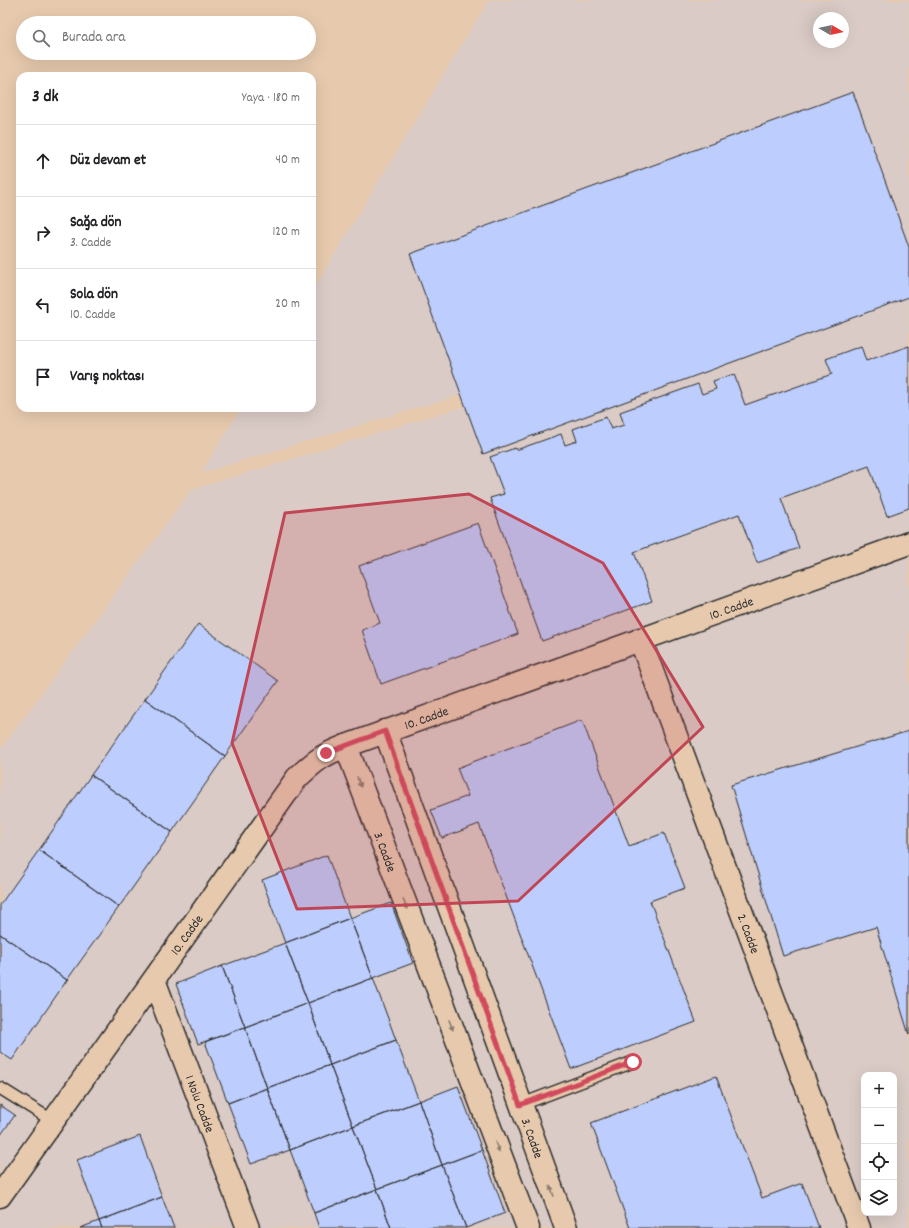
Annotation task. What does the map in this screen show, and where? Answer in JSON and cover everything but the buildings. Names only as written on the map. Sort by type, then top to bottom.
[{"type":"street","name":"10. Cadde","points":[[0,1196],[297,778],[322,756],[385,731],[909,542]]},
{"type":"street","name":"2. Cadde","points":[[640,639],[859,1228]]},
{"type":"street","name":"3. Cadde","points":[[385,731],[566,1228]]},
{"type":"street","name":"3. Cadde","points":[[346,746],[528,1228]]},
{"type":"street","name":"1 Nolu Cadde","points":[[154,980],[248,1228]]},
{"type":"lane","points":[[520,1105],[633,1062]]},
{"type":"lane","points":[[0,1088],[53,1121]]},
{"type":"highlighted area","points":[[469,494],[603,563],[703,727],[518,901],[297,909],[232,743],[285,513]]},
{"type":"shaded area","points":[[489,0],[909,0],[909,260],[201,473],[239,412],[316,412],[316,284]]},
{"type":"shaded area","points":[[909,270],[909,1228],[0,1228],[0,750],[191,490]]},
{"type":"route","points":[[326,753],[385,731],[520,1105],[633,1062]]}]
